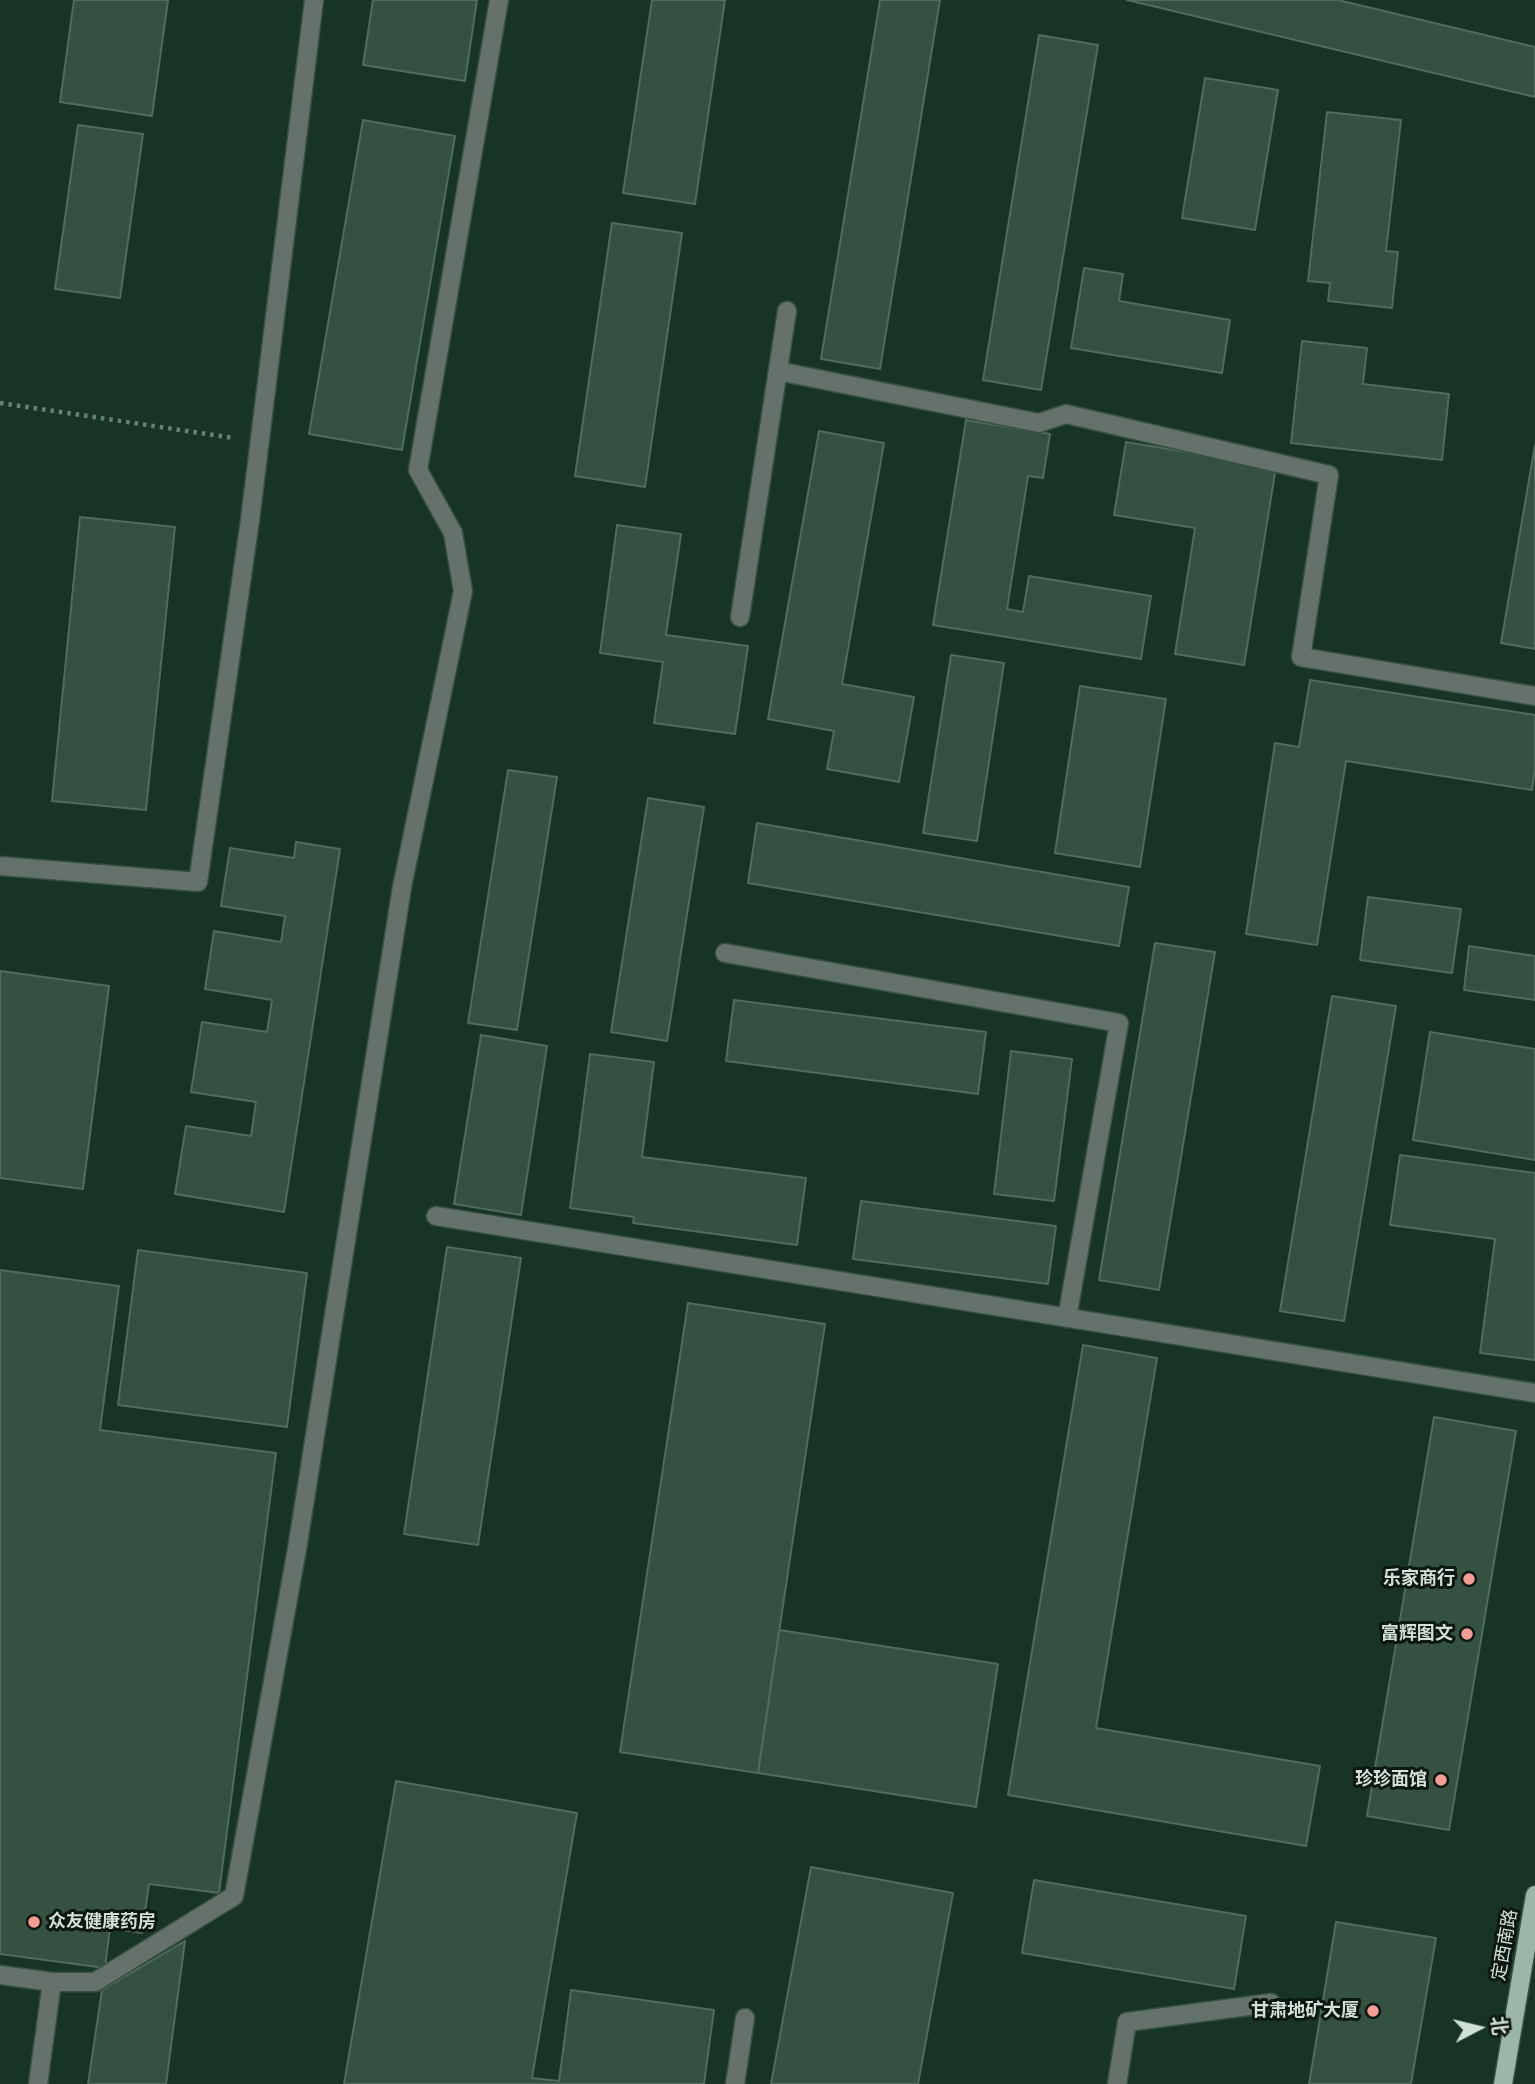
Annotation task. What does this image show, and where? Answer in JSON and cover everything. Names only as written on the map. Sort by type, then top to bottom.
[{"type":"main road","name":"定西南路","points":[[1503,2084],[1530,1960],[1535,1895]]},
{"type":"street","points":[[0,866],[198,882],[260,442],[314,0]]},
{"type":"street","points":[[0,1975],[52,1982],[95,1982],[234,1896],[298,1549],[402,887],[463,591],[453,533],[418,470],[499,0]]},
{"type":"street","points":[[740,617],[787,311]]},
{"type":"street","points":[[778,371],[1039,424],[1066,414],[1329,475],[1301,656],[1535,696]]},
{"type":"street","points":[[725,953],[1119,1023],[1067,1318]]},
{"type":"street","points":[[436,1216],[1535,1393]]},
{"type":"street","points":[[38,2084],[52,1982]]},
{"type":"street","points":[[1117,2084],[1127,2022],[1271,2003]]},
{"type":"street","points":[[735,2084],[745,2018]]},
{"type":"path","points":[[0,403],[260,442]]},
{"type":"building","points":[[74,0],[168,0],[152,116],[60,102]]},
{"type":"building","points":[[373,0],[477,0],[465,81],[363,65]]},
{"type":"building","points":[[652,0],[725,0],[695,204],[623,193]]},
{"type":"building","points":[[880,0],[940,0],[880,369],[821,359]]},
{"type":"building","points":[[1127,0],[1338,0],[1535,47],[1535,97]]},
{"type":"building","points":[[1039,35],[1098,45],[1041,390],[983,380]]},
{"type":"building","points":[[1205,78],[1278,90],[1255,230],[1182,218]]},
{"type":"building","points":[[1327,112],[1401,120],[1386,251],[1398,252],[1392,308],[1328,301],[1330,283],[1308,281]]},
{"type":"building","points":[[363,120],[455,136],[402,450],[309,434]]},
{"type":"building","points":[[78,125],[143,134],[120,298],[55,289]]},
{"type":"building","points":[[612,223],[682,233],[645,487],[575,476]]},
{"type":"building","points":[[1084,268],[1123,274],[1119,301],[1230,320],[1222,373],[1071,348]]},
{"type":"building","points":[[1302,341],[1367,348],[1363,384],[1449,394],[1442,460],[1291,443]]},
{"type":"building","points":[[966,420],[1050,434],[1043,478],[1028,476],[1007,609],[1023,612],[1029,576],[1151,596],[1141,659],[933,625]]},
{"type":"building","points":[[819,431],[884,443],[842,684],[914,697],[899,782],[827,769],[834,731],[768,719]]},
{"type":"building","points":[[1126,442],[1276,467],[1244,665],[1175,654],[1195,528],[1114,515]]},
{"type":"building","points":[[1535,445],[1535,649],[1501,643]]},
{"type":"building","points":[[80,517],[175,527],[146,810],[52,801]]},
{"type":"building","points":[[617,525],[681,534],[666,635],[748,646],[735,734],[654,723],[663,662],[600,653]]},
{"type":"building","points":[[951,655],[1004,663],[977,841],[923,833]]},
{"type":"building","points":[[1310,680],[1535,715],[1535,769],[1532,790],[1346,761],[1317,945],[1246,934],[1275,743],[1299,747]]},
{"type":"building","points":[[1080,686],[1166,699],[1140,867],[1055,853]]},
{"type":"building","points":[[508,770],[557,777],[517,1030],[468,1023]]},
{"type":"building","points":[[648,798],[704,807],[667,1041],[611,1032]]},
{"type":"building","points":[[757,823],[1129,887],[1119,946],[748,883]]},
{"type":"building","points":[[296,842],[340,849],[284,1212],[175,1194],[186,1126],[251,1136],[256,1102],[191,1092],[202,1022],[267,1032],[272,1000],[205,989],[214,931],[281,942],[285,916],[221,906],[230,848],[294,858]]},
{"type":"building","points":[[1368,897],[1461,909],[1452,973],[1360,960]]},
{"type":"building","points":[[1155,943],[1215,952],[1159,1290],[1099,1280]]},
{"type":"building","points":[[1469,946],[1535,956],[1535,1000],[1464,990]]},
{"type":"building","points":[[0,971],[109,986],[83,1189],[0,1178]]},
{"type":"building","points":[[1332,996],[1396,1006],[1344,1321],[1280,1311]]},
{"type":"building","points":[[734,1000],[986,1032],[978,1094],[726,1061]]},
{"type":"building","points":[[1430,1032],[1535,1049],[1535,1160],[1413,1140]]},
{"type":"building","points":[[481,1035],[547,1046],[521,1215],[454,1204]]},
{"type":"building","points":[[1011,1051],[1072,1059],[1054,1201],[994,1194]]},
{"type":"building","points":[[590,1054],[654,1062],[642,1157],[806,1178],[797,1245],[633,1223],[634,1217],[570,1208]]},
{"type":"building","points":[[1400,1155],[1535,1173],[1535,1360],[1480,1353],[1495,1239],[1390,1225]]},
{"type":"building","points":[[861,1201],[1056,1226],[1048,1284],[853,1259]]},
{"type":"building","points":[[447,1247],[521,1258],[478,1545],[404,1534]]},
{"type":"building","points":[[138,1250],[307,1273],[287,1427],[118,1405]]},
{"type":"building","points":[[0,1270],[119,1286],[100,1430],[276,1453],[219,1893],[149,1884],[142,1933],[110,1928],[105,1968],[0,1954]]},
{"type":"building","points":[[688,1303],[825,1324],[758,1773],[620,1752]]},
{"type":"building","points":[[1083,1345],[1157,1358],[1096,1728],[1320,1766],[1306,1846],[1008,1795]]},
{"type":"building","points":[[1434,1417],[1516,1431],[1449,1830],[1367,1816]]},
{"type":"building","points":[[779,1630],[998,1664],[976,1807],[758,1773]]},
{"type":"building","points":[[396,1781],[577,1813],[532,2078],[559,2081],[571,1990],[714,2010],[704,2084],[344,2084]]},
{"type":"building","points":[[811,1867],[953,1893],[918,2084],[771,2084]]},
{"type":"building","points":[[1034,1880],[1246,1916],[1234,1989],[1022,1953]]},
{"type":"building","name":"甘肃地矿大厦","points":[[1336,1922],[1436,1938],[1411,2084],[1309,2084]]},
{"type":"building","points":[[185,1941],[166,2084],[88,2084],[102,1990]]},
{"type":"place","name":"乐家商行","points":[[1469,1579]]},
{"type":"place","name":"富辉图文","points":[[1467,1634]]},
{"type":"place","name":"珍珍面馆","points":[[1441,1780]]},
{"type":"place","name":"众友健康药房","points":[[34,1922]]},
{"type":"place","name":"甘肃地矿大厦","points":[[1373,2011]]}]
